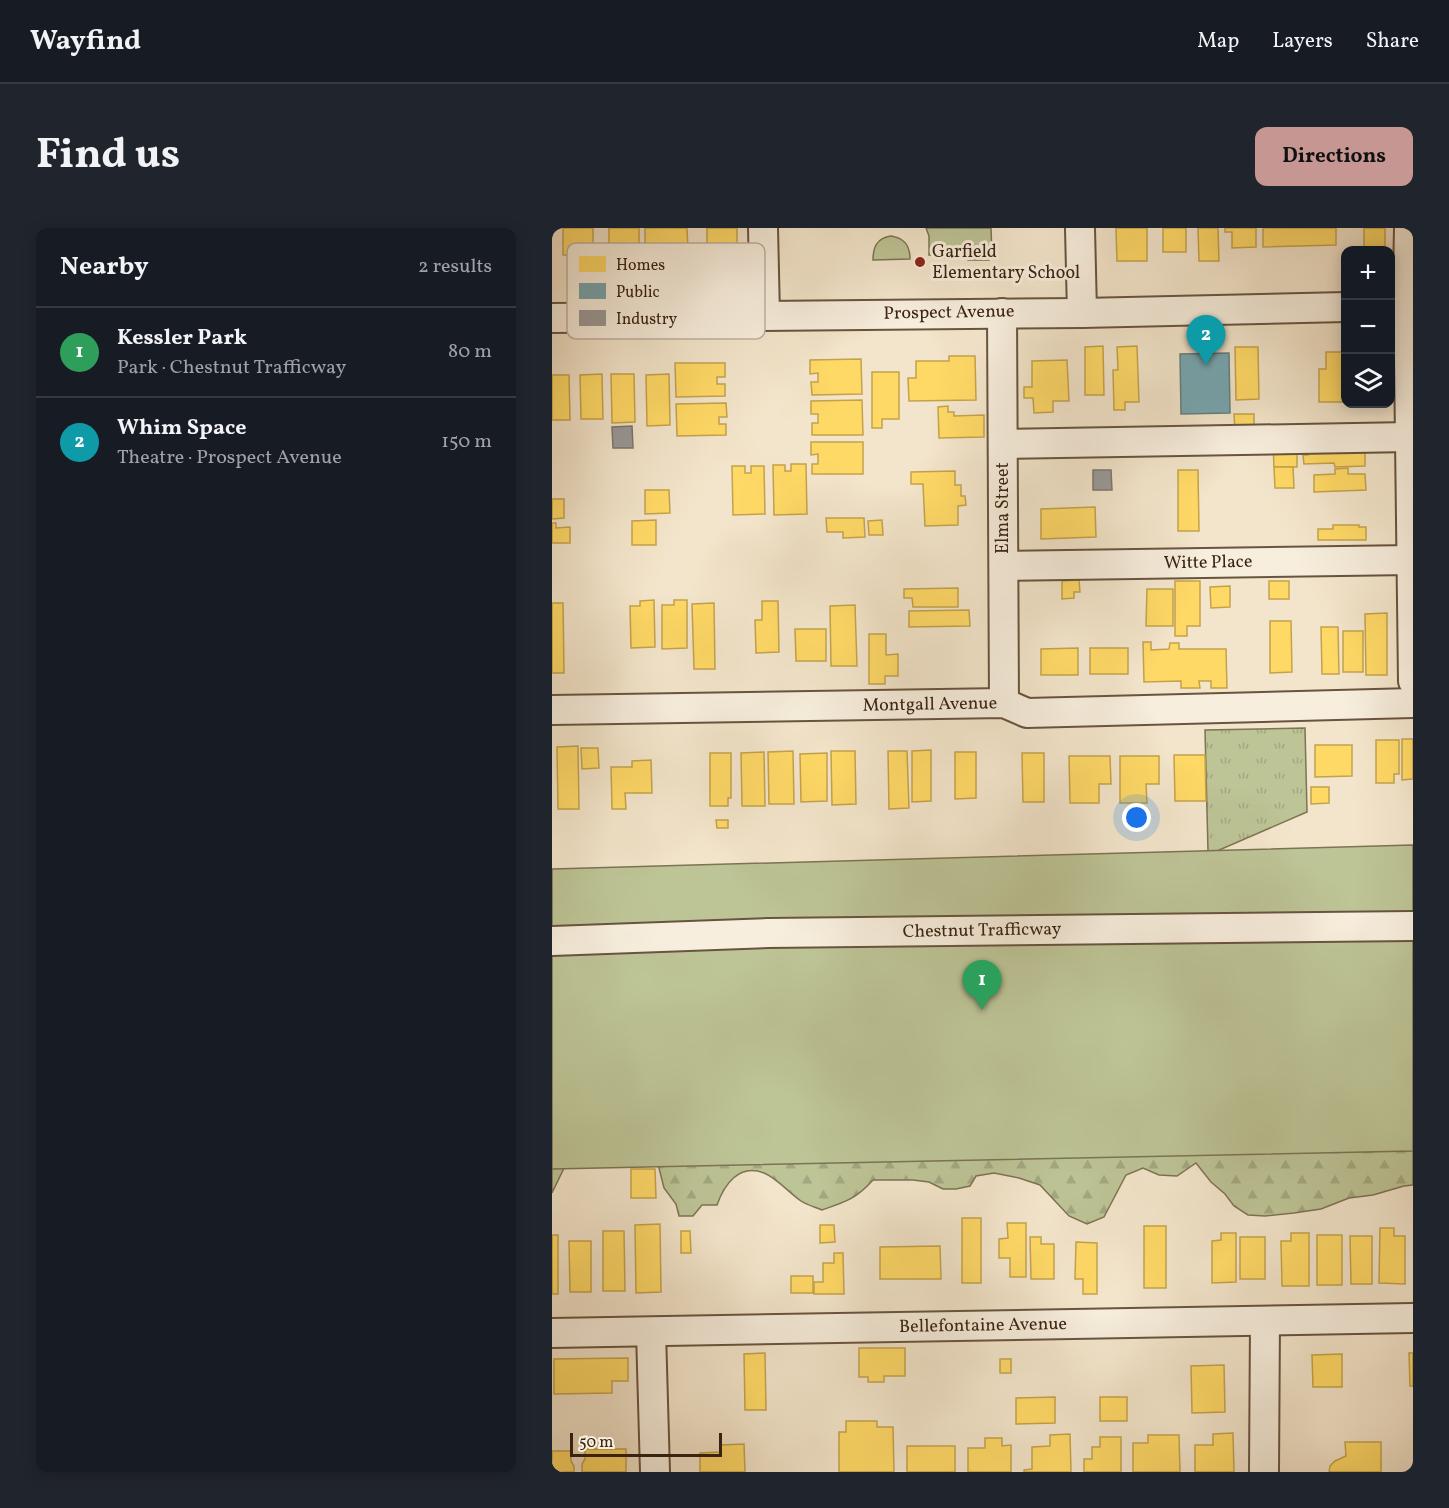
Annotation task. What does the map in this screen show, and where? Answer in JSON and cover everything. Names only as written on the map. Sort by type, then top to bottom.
[{"type":"street","points":[[763,228],[763,243]]},
{"type":"street","points":[[1080,228],[1082,313]]},
{"type":"street","points":[[1409,228],[1404,306],[1410,437],[1413,681]]},
{"type":"street","name":"Prospect Avenue","points":[[765,315],[1082,313],[1341,307]]},
{"type":"street","name":"Elma Street","points":[[1002,313],[1004,704]]},
{"type":"street","name":"Prospect Avenue","points":[[552,318],[567,318]]},
{"type":"street","points":[[1003,444],[1410,437]]},
{"type":"street","name":"Witte Place","points":[[1004,566],[1412,560]]},
{"type":"street","name":"Montgall Avenue","points":[[552,710],[1004,704],[1027,713],[1413,703]]},
{"type":"street","name":"Chestnut Trafficway","points":[[552,941],[768,933],[1413,926]]},
{"type":"street","name":"Bellefontaine Avenue","points":[[552,1333],[1413,1318]]},
{"type":"street","points":[[1264,1472],[1265,1321]]},
{"type":"street","points":[[651,1332],[655,1472]]},
{"type":"green space","points":[[926,228],[991,228],[992,256],[989,260],[968,260],[962,253],[954,253],[950,259],[929,255],[929,236]]},
{"type":"green space","points":[[891,236],[906,243],[910,259],[873,260],[877,244],[882,239]]},
{"type":"green space","points":[[1305,728],[1307,812],[1217,851],[1208,851],[1205,730]]},
{"type":"green space","points":[[1413,845],[1413,1151],[552,1169],[552,869]]},
{"type":"green space","points":[[1413,1020],[1413,1185],[1373,1195],[1349,1198],[1321,1209],[1265,1216],[1248,1215],[1234,1206],[1196,1163],[1177,1176],[1159,1175],[1143,1168],[1126,1175],[1104,1217],[1087,1224],[1069,1216],[1040,1185],[994,1173],[976,1176],[970,1186],[956,1189],[943,1189],[929,1182],[913,1180],[873,1180],[850,1199],[822,1210],[801,1201],[769,1175],[747,1171],[740,1173],[728,1183],[717,1205],[702,1205],[693,1216],[679,1216],[676,1204],[664,1188],[658,1164],[566,1164],[552,1193],[552,1115]]},
{"type":"building: Homes","points":[[563,228],[593,228],[593,243],[567,243],[567,255],[563,255]]},
{"type":"building: Homes","points":[[609,228],[639,228],[639,243],[609,243]]},
{"type":"building: Homes","points":[[645,228],[687,228],[688,243],[645,243]]},
{"type":"building: Homes","points":[[707,228],[737,228],[737,243],[707,243]]},
{"type":"building: Homes","points":[[1116,228],[1147,228],[1147,261],[1117,261]]},
{"type":"building: Homes","points":[[1163,228],[1186,228],[1186,252],[1163,252]]},
{"type":"building: Homes","points":[[1198,228],[1218,228],[1219,261],[1199,261]]},
{"type":"building: Homes","points":[[1225,228],[1256,228],[1256,247],[1232,248],[1232,232],[1225,232]]},
{"type":"building: Homes","points":[[1263,228],[1336,228],[1336,245],[1263,247]]},
{"type":"building: Homes","points":[[1364,228],[1385,228],[1385,246],[1364,246]]},
{"type":"building: Homes","points":[[1103,346],[1104,395],[1085,395],[1085,347]]},
{"type":"building: Homes","points":[[1137,346],[1139,402],[1125,402],[1125,410],[1114,410],[1113,370],[1118,370],[1117,347]]},
{"type":"building: Homes","points":[[1235,347],[1258,347],[1259,399],[1236,400]]},
{"type":"building: Homes","points":[[1326,352],[1341,352],[1341,402],[1319,402],[1319,369],[1326,369]]},
{"type":"building: Homes","points":[[949,356],[975,356],[976,400],[909,401],[908,378],[916,378],[916,361],[949,361]]},
{"type":"building: Homes","points":[[861,359],[862,394],[812,395],[811,382],[818,382],[818,373],[810,374],[810,360]]},
{"type":"building: Homes","points":[[1067,360],[1069,401],[1053,401],[1053,412],[1034,413],[1033,398],[1024,398],[1024,387],[1032,387],[1032,361]]},
{"type":"building: Homes","points":[[675,363],[725,363],[725,377],[717,377],[717,384],[725,384],[725,396],[676,397]]},
{"type":"building: Homes","points":[[872,372],[899,372],[899,419],[882,419],[882,428],[872,428]]},
{"type":"building: Homes","points":[[602,374],[603,419],[581,419],[580,375]]},
{"type":"building: Homes","points":[[611,374],[634,374],[635,422],[612,423]]},
{"type":"building: Homes","points":[[669,374],[670,425],[647,426],[646,375]]},
{"type":"building: Homes","points":[[552,375],[569,375],[570,420],[552,420]]},
{"type":"building: Homes","points":[[862,400],[863,435],[812,435],[812,423],[818,423],[818,414],[811,414],[811,401]]},
{"type":"building: Homes","points":[[726,403],[727,417],[719,417],[719,424],[726,424],[726,435],[677,436],[676,404]]},
{"type":"building: Homes","points":[[948,406],[948,412],[954,412],[954,416],[984,415],[984,437],[939,438],[938,407]]},
{"type":"building: Homes","points":[[1234,414],[1254,414],[1254,432],[1235,432]]},
{"type":"building: Homes","points":[[811,442],[863,442],[863,474],[812,474],[812,464],[818,464],[818,454],[811,455]]},
{"type":"building: Homes","points":[[1273,444],[1297,444],[1297,467],[1274,467]]},
{"type":"building: Homes","points":[[1365,445],[1365,466],[1335,467],[1334,463],[1304,464],[1303,455],[1308,455],[1308,446]]},
{"type":"building: Homes","points":[[791,464],[806,464],[807,514],[774,515],[773,465],[785,465],[785,471],[791,471]]},
{"type":"building: Homes","points":[[732,466],[745,466],[745,473],[751,473],[751,466],[764,466],[765,514],[733,515]]},
{"type":"building: Homes","points":[[1274,467],[1293,467],[1294,488],[1275,488]]},
{"type":"building: Homes","points":[[1348,468],[1348,474],[1365,474],[1366,490],[1314,492],[1314,475],[1335,474],[1335,469]]},
{"type":"building: Homes","points":[[1178,470],[1198,470],[1199,531],[1178,531]]},
{"type":"building: Homes","points":[[955,471],[955,485],[961,485],[961,496],[965,496],[966,505],[958,506],[958,525],[925,526],[923,484],[911,484],[911,472]]},
{"type":"building: Homes","points":[[645,490],[669,490],[670,513],[645,514]]},
{"type":"building: Homes","points":[[552,499],[564,499],[564,518],[552,519]]},
{"type":"building: Homes","points":[[1095,507],[1096,537],[1041,539],[1041,509]]},
{"type":"building: Homes","points":[[826,518],[864,518],[865,537],[843,538],[843,532],[827,532]]},
{"type":"building: Homes","points":[[656,520],[656,545],[632,545],[632,521]]},
{"type":"building: Homes","points":[[882,520],[883,535],[869,535],[868,521]]},
{"type":"building: Homes","points":[[552,523],[556,523],[556,528],[570,527],[570,543],[552,543]]},
{"type":"building: Homes","points":[[1333,525],[1366,527],[1366,540],[1318,540],[1318,529],[1333,529]]},
{"type":"building: Homes","points":[[1079,580],[1080,592],[1074,592],[1074,598],[1062,599],[1062,581]]},
{"type":"building: Homes","points":[[1175,581],[1200,581],[1200,626],[1187,626],[1187,636],[1175,636]]},
{"type":"building: Homes","points":[[1269,581],[1289,581],[1289,599],[1269,599]]},
{"type":"building: Homes","points":[[1230,586],[1230,607],[1211,608],[1210,587]]},
{"type":"building: Homes","points":[[958,588],[958,607],[913,607],[912,598],[904,598],[904,589]]},
{"type":"building: Homes","points":[[1147,589],[1173,589],[1173,626],[1146,626]]},
{"type":"building: Homes","points":[[654,600],[655,647],[631,648],[630,606],[640,606],[640,601]]},
{"type":"building: Homes","points":[[674,600],[687,600],[687,648],[662,649],[662,605],[674,605]]},
{"type":"building: Homes","points":[[762,601],[778,601],[779,652],[756,653],[755,620],[762,620]]},
{"type":"building: Homes","points":[[552,603],[563,603],[564,673],[552,673]]},
{"type":"building: Homes","points":[[714,603],[715,669],[694,669],[692,604]]},
{"type":"building: Homes","points":[[855,605],[857,666],[831,666],[830,606]]},
{"type":"building: Homes","points":[[969,610],[970,626],[909,627],[909,611]]},
{"type":"building: Homes","points":[[1387,613],[1387,675],[1366,675],[1365,614]]},
{"type":"building: Homes","points":[[1270,621],[1291,621],[1292,672],[1270,673]]},
{"type":"building: Homes","points":[[1321,627],[1338,627],[1339,674],[1322,674]]},
{"type":"building: Homes","points":[[795,629],[826,629],[826,661],[796,661]]},
{"type":"building: Homes","points":[[1343,631],[1363,631],[1363,672],[1343,672]]},
{"type":"building: Homes","points":[[869,634],[886,634],[886,655],[898,654],[898,676],[885,676],[885,684],[869,684]]},
{"type":"building: Homes","points":[[1143,642],[1151,642],[1151,650],[1169,649],[1170,643],[1179,643],[1179,649],[1226,649],[1227,688],[1211,688],[1211,681],[1199,681],[1200,688],[1181,688],[1181,681],[1144,682]]},
{"type":"building: Homes","points":[[1078,648],[1078,675],[1041,675],[1041,649]]},
{"type":"building: Homes","points":[[1090,648],[1128,648],[1128,674],[1090,674]]},
{"type":"building: Homes","points":[[1402,739],[1413,739],[1413,779],[1402,780]]},
{"type":"building: Homes","points":[[1376,740],[1399,740],[1399,774],[1394,774],[1394,783],[1376,783]]},
{"type":"building: Homes","points":[[1315,745],[1352,745],[1352,776],[1315,777]]},
{"type":"building: Homes","points":[[578,746],[579,809],[558,809],[557,747]]},
{"type":"building: Homes","points":[[581,748],[598,748],[599,768],[582,769]]},
{"type":"building: Homes","points":[[931,750],[931,801],[912,802],[912,751]]},
{"type":"building: Homes","points":[[793,751],[794,804],[769,804],[768,752]]},
{"type":"building: Homes","points":[[831,751],[855,751],[856,804],[832,805]]},
{"type":"building: Homes","points":[[888,751],[907,751],[909,808],[889,809]]},
{"type":"building: Homes","points":[[764,752],[765,806],[742,806],[741,753]]},
{"type":"building: Homes","points":[[955,752],[976,752],[976,798],[955,799]]},
{"type":"building: Homes","points":[[710,753],[731,753],[731,798],[728,798],[728,806],[710,806]]},
{"type":"building: Homes","points":[[827,753],[827,801],[801,802],[800,754]]},
{"type":"building: Homes","points":[[1022,753],[1044,753],[1044,802],[1023,802]]},
{"type":"building: Homes","points":[[1174,755],[1205,755],[1206,801],[1175,801]]},
{"type":"building: Homes","points":[[1069,756],[1110,756],[1111,784],[1099,784],[1099,803],[1070,803]]},
{"type":"building: Homes","points":[[1120,756],[1159,756],[1159,784],[1146,784],[1147,803],[1120,803]]},
{"type":"building: Homes","points":[[651,760],[652,793],[625,793],[626,809],[612,809],[611,767],[632,767],[632,761]]},
{"type":"building: Homes","points":[[1311,787],[1329,787],[1329,803],[1311,804]]},
{"type":"building: Homes","points":[[716,820],[728,820],[728,828],[717,828]]},
{"type":"building: Homes","points":[[631,1169],[655,1169],[656,1198],[631,1198]]},
{"type":"building: Homes","points":[[962,1218],[981,1218],[981,1283],[962,1283]]},
{"type":"building: Homes","points":[[1007,1223],[1026,1223],[1026,1277],[1010,1277],[1010,1258],[999,1258],[999,1239],[1008,1238]]},
{"type":"building: Homes","points":[[660,1224],[661,1292],[636,1293],[635,1225]]},
{"type":"building: Homes","points":[[820,1225],[834,1225],[835,1242],[820,1243]]},
{"type":"building: Homes","points":[[1144,1226],[1166,1226],[1166,1288],[1144,1288]]},
{"type":"building: Homes","points":[[1380,1228],[1394,1228],[1394,1236],[1405,1236],[1405,1284],[1379,1283]]},
{"type":"building: Homes","points":[[603,1231],[624,1231],[625,1291],[603,1291]]},
{"type":"building: Homes","points":[[681,1231],[690,1231],[691,1253],[681,1253]]},
{"type":"building: Homes","points":[[1221,1233],[1236,1233],[1236,1282],[1212,1283],[1212,1241],[1221,1240]]},
{"type":"building: Homes","points":[[1291,1233],[1309,1233],[1309,1286],[1282,1286],[1281,1241],[1291,1241]]},
{"type":"building: Homes","points":[[552,1235],[558,1235],[558,1294],[552,1294]]},
{"type":"building: Homes","points":[[1317,1235],[1342,1235],[1342,1285],[1317,1285]]},
{"type":"building: Homes","points":[[1350,1236],[1372,1236],[1372,1284],[1351,1284]]},
{"type":"building: Homes","points":[[1030,1237],[1041,1237],[1041,1244],[1054,1244],[1054,1279],[1031,1279]]},
{"type":"building: Homes","points":[[1240,1237],[1265,1237],[1265,1279],[1240,1279]]},
{"type":"building: Homes","points":[[569,1241],[591,1241],[591,1292],[570,1292]]},
{"type":"building: Homes","points":[[1076,1242],[1097,1243],[1097,1294],[1083,1294],[1083,1279],[1075,1279]]},
{"type":"building: Homes","points":[[940,1246],[941,1279],[880,1279],[880,1247]]},
{"type":"building: Homes","points":[[834,1253],[843,1253],[844,1294],[814,1294],[814,1282],[823,1282],[823,1263],[834,1263]]},
{"type":"building: Homes","points":[[791,1276],[813,1276],[813,1293],[791,1293]]},
{"type":"building: Homes","points":[[859,1348],[905,1348],[905,1376],[884,1376],[884,1382],[868,1382],[868,1377],[859,1377]]},
{"type":"building: Homes","points":[[765,1353],[766,1410],[745,1410],[744,1354]]},
{"type":"building: Homes","points":[[1409,1353],[1413,1353],[1413,1386],[1410,1386]]},
{"type":"building: Homes","points":[[1342,1354],[1342,1387],[1313,1387],[1312,1355]]},
{"type":"building: Homes","points":[[628,1358],[628,1381],[612,1381],[612,1393],[554,1394],[554,1359]]},
{"type":"building: Homes","points":[[1000,1359],[1011,1359],[1011,1373],[1000,1373]]},
{"type":"building: Homes","points":[[1224,1365],[1225,1412],[1192,1413],[1191,1366]]},
{"type":"building: Homes","points":[[1055,1397],[1055,1423],[1016,1424],[1016,1398]]},
{"type":"building: Homes","points":[[1100,1397],[1127,1397],[1127,1421],[1100,1421]]},
{"type":"building: Homes","points":[[846,1421],[877,1421],[877,1427],[893,1427],[894,1472],[839,1472],[839,1432],[846,1432]]},
{"type":"building: Homes","points":[[1233,1433],[1234,1472],[1195,1472],[1195,1445],[1213,1445],[1213,1434]]},
{"type":"building: Homes","points":[[1070,1434],[1071,1472],[1024,1472],[1024,1470],[1032,1469],[1032,1447],[1050,1446],[1050,1435]]},
{"type":"building: Homes","points":[[1148,1435],[1179,1435],[1180,1472],[1133,1472],[1133,1443],[1148,1443]]},
{"type":"building: Homes","points":[[1100,1437],[1121,1437],[1121,1472],[1084,1472],[1084,1459],[1092,1459],[1092,1447],[1100,1447]]},
{"type":"building: Homes","points":[[985,1438],[1002,1438],[1002,1446],[1011,1445],[1011,1472],[968,1472],[968,1448],[985,1448]]},
{"type":"building: Homes","points":[[1345,1442],[1381,1442],[1381,1472],[1329,1472],[1330,1466],[1335,1461],[1346,1456]]},
{"type":"building: Homes","points":[[744,1444],[745,1472],[700,1472],[700,1453],[721,1452],[721,1445]]},
{"type":"building: Homes","points":[[907,1446],[955,1446],[955,1472],[907,1472]]},
{"type":"building: Homes","points":[[585,1449],[626,1449],[626,1472],[582,1472]]},
{"type":"building: Homes","points":[[552,1451],[571,1451],[574,1472],[552,1472]]},
{"type":"building: Public","points":[[1229,353],[1230,413],[1181,414],[1180,354]]},
{"type":"building: Industry","points":[[632,426],[633,448],[613,448],[612,427]]},
{"type":"building: Industry","points":[[1093,470],[1111,470],[1112,490],[1093,490]]},
{"type":"place","name":"Garfield Elementary School","points":[[920,262]]},
{"type":"place","name":"Whim Space","points":[[1206,365]]},
{"type":"place","name":"Kessler Park","points":[[982,1010]]}]
